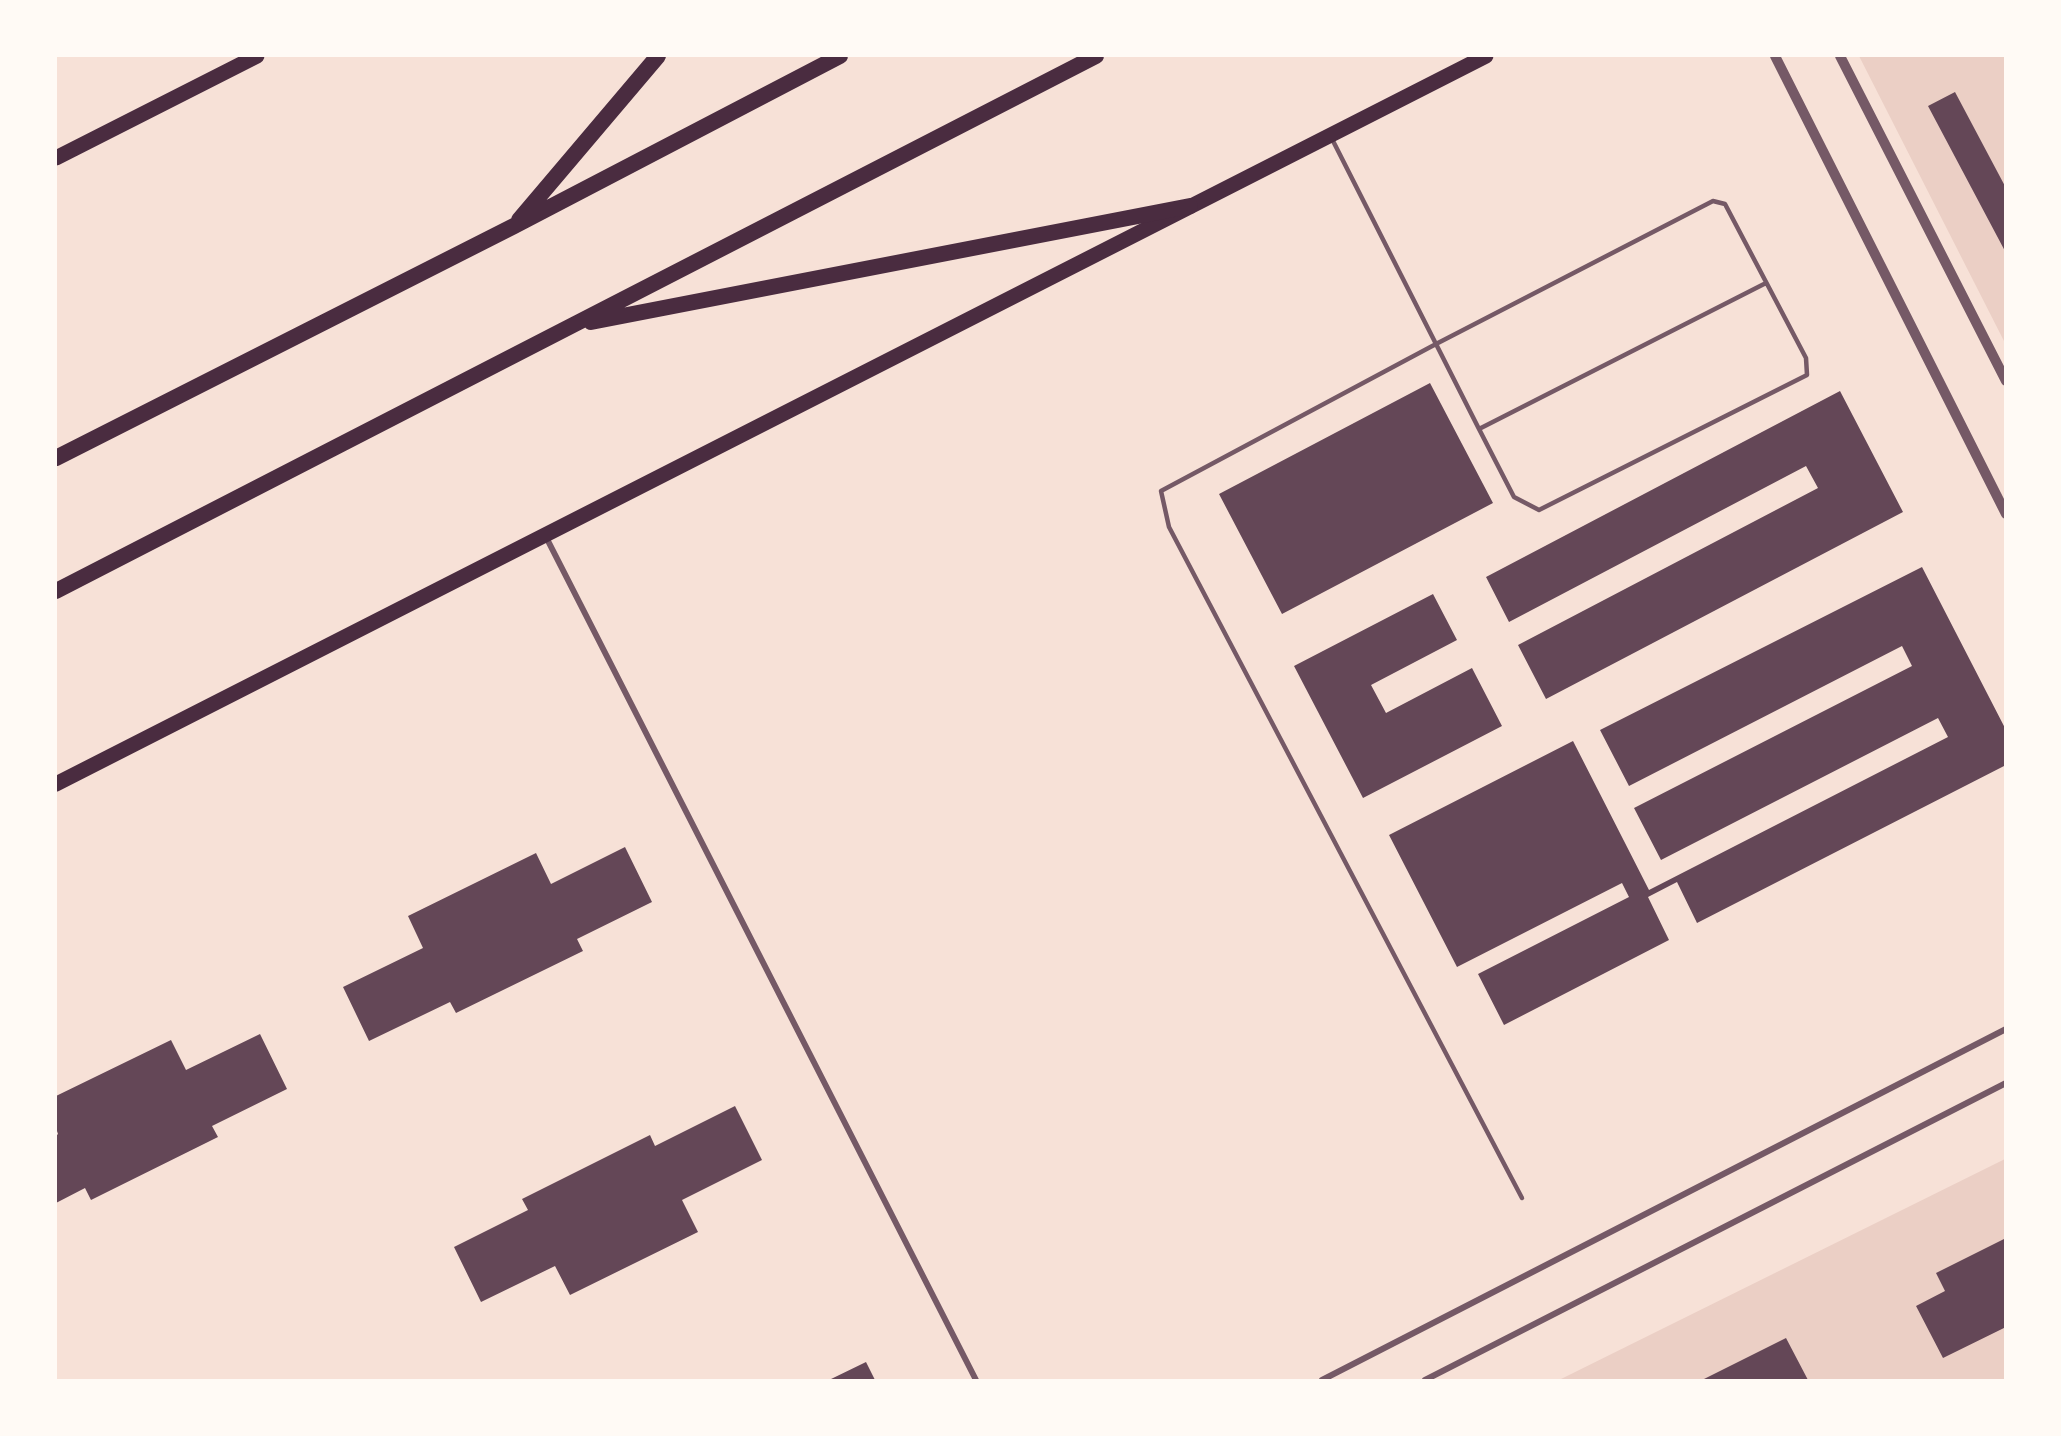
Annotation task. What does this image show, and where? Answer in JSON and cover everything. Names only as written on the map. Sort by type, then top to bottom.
[{"type":"highway","points":[[514,226],[658,56]]},
{"type":"highway","points":[[56,458],[514,226],[840,56]]},
{"type":"highway","points":[[56,591],[1096,56]]},
{"type":"highway","points":[[572,326],[1190,206]]},
{"type":"main road","points":[[56,158],[257,56]]},
{"type":"main road","points":[[56,784],[1486,56]]},
{"type":"street","points":[[1775,56],[2006,514]]},
{"type":"street","points":[[1840,56],[2006,381]]},
{"type":"street","points":[[545,535],[976,1380]]},
{"type":"street","points":[[1322,1380],[2006,1029]]},
{"type":"street","points":[[1425,1380],[2006,1083]]},
{"type":"lane","points":[[1330,135],[1436,344],[1479,429],[1514,497],[1539,510],[1797,381],[1807,375],[1806,358],[1725,204],[1713,201],[1436,344],[1161,491],[1169,527],[1522,1198]]},
{"type":"lane","points":[[1479,429],[1767,284]]},
{"type":"shaded area","points":[[1859,56],[2005,56],[2005,343]]},
{"type":"shaded area","points":[[2005,1159],[2005,1380],[1559,1380]]},
{"type":"building","points":[[1955,92],[2006,188],[2006,253],[1928,106]]},
{"type":"building","points":[[1430,383],[1493,503],[1282,614],[1219,494]]},
{"type":"building","points":[[1840,391],[1903,512],[1546,699],[1518,645],[1818,488],[1806,466],[1509,622],[1486,577]]},
{"type":"building","points":[[1922,567],[2006,730],[2006,765],[1697,923],[1677,882],[1648,897],[1669,940],[1504,1025],[1478,974],[1629,897],[1622,883],[1457,967],[1389,835],[1573,741],[1649,890],[1948,737],[1938,718],[1661,860],[1634,808],[1912,666],[1902,646],[1629,786],[1600,730]]},
{"type":"building","points":[[1433,594],[1457,640],[1371,685],[1386,713],[1472,668],[1502,726],[1363,798],[1294,666]]},
{"type":"building","points":[[625,847],[652,902],[577,939],[583,951],[456,1013],[450,1002],[369,1041],[343,987],[423,948],[408,916],[536,853],[551,884]]},
{"type":"building","points":[[260,1034],[287,1089],[212,1126],[218,1137],[91,1200],[85,1188],[56,1203],[56,1136],[58,1134],[56,1096],[171,1040],[186,1070]]},
{"type":"building","points":[[735,1106],[762,1160],[682,1200],[698,1232],[570,1295],[555,1266],[481,1302],[454,1247],[528,1210],[522,1199],[650,1135],[655,1146]]},
{"type":"building","points":[[2006,1238],[2006,1327],[1943,1358],[1916,1306],[1945,1291],[1936,1273]]},
{"type":"building","points":[[1786,1338],[1808,1380],[1702,1380]]},
{"type":"building","points":[[866,1362],[875,1380],[829,1380]]}]
